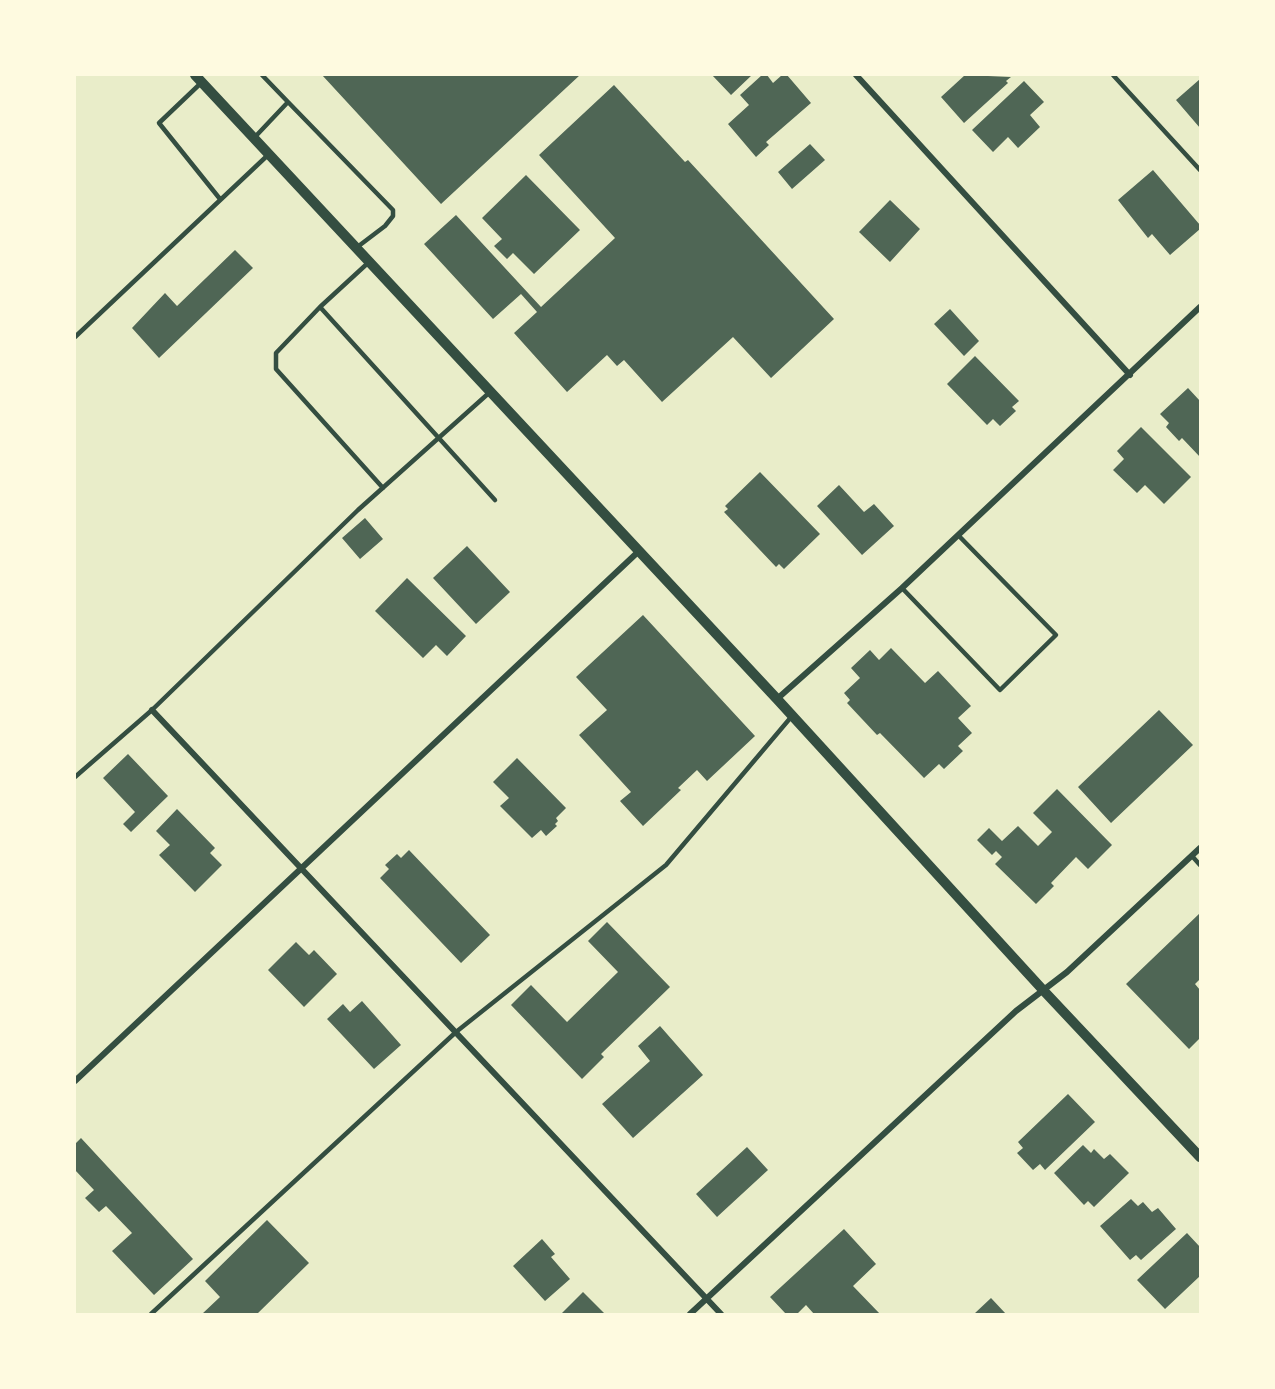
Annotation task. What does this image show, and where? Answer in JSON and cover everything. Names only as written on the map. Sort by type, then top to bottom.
[{"type":"street","points":[[856,75],[1130,375]]},
{"type":"street","points":[[199,79],[777,699],[1042,990],[1200,1157]]},
{"type":"street","points":[[777,699],[902,588],[1200,307]]},
{"type":"street","points":[[75,1081],[639,551]]},
{"type":"street","points":[[152,710],[720,1314]]},
{"type":"street","points":[[690,1314],[1016,1011],[1067,972],[1200,848]]},
{"type":"lane","points":[[262,75],[393,210],[393,216],[384,226],[356,248]]},
{"type":"lane","points":[[1113,75],[1200,170]]},
{"type":"lane","points":[[199,79],[159,123],[220,199]]},
{"type":"lane","points":[[254,138],[288,102]]},
{"type":"lane","points":[[75,337],[269,154]]},
{"type":"lane","points":[[369,262],[320,307],[276,353],[276,369],[383,488]]},
{"type":"lane","points":[[320,307],[495,500]]},
{"type":"lane","points":[[75,777],[152,710],[358,510],[490,392]]},
{"type":"lane","points":[[902,588],[1000,690],[1056,635],[958,535]]},
{"type":"lane","points":[[151,1314],[456,1032],[666,865],[792,716]]},
{"type":"lane","points":[[1192,856],[1200,865]]},
{"type":"building","points":[[322,75],[580,75],[441,204]]},
{"type":"building","points":[[712,75],[752,75],[731,95]]},
{"type":"building","points":[[762,75],[767,75],[773,83],[782,75],[787,75],[811,103],[766,142],[769,145],[756,157],[728,124],[749,105],[740,95]]},
{"type":"building","points":[[965,75],[1011,77],[1006,81],[1008,83],[964,123],[941,97]]},
{"type":"building","points":[[1200,79],[1200,128],[1176,100]]},
{"type":"building","points":[[1024,81],[1044,102],[1030,115],[1040,127],[1018,148],[1008,137],[993,152],[972,130]]},
{"type":"building","points":[[614,85],[685,162],[688,160],[834,319],[771,378],[733,337],[662,402],[624,360],[617,366],[607,355],[567,392],[514,333],[537,312],[521,294],[493,319],[424,244],[456,215],[541,307],[615,238],[539,155]]},
{"type":"building","points":[[810,144],[825,160],[792,189],[778,172]]},
{"type":"building","points":[[1153,170],[1200,225],[1200,229],[1170,255],[1152,234],[1148,238],[1118,200]]},
{"type":"building","points":[[526,175],[580,230],[534,274],[513,253],[507,259],[494,246],[502,239],[482,218]]},
{"type":"building","points":[[890,200],[920,229],[890,262],[859,232]]},
{"type":"building","points":[[235,250],[253,268],[159,358],[132,328],[165,293],[177,306]]},
{"type":"building","points":[[950,309],[979,341],[964,356],[934,324]]},
{"type":"building","points":[[975,356],[1019,401],[1012,407],[1016,411],[1000,426],[993,419],[987,425],[947,384]]},
{"type":"building","points":[[1188,388],[1200,401],[1200,457],[1182,438],[1179,441],[1166,427],[1169,423],[1160,414]]},
{"type":"building","points":[[1141,427],[1191,477],[1164,504],[1145,485],[1137,493],[1113,470],[1124,459],[1117,451]]},
{"type":"building","points":[[760,472],[820,534],[784,569],[779,564],[776,567],[724,512],[728,509],[725,506]]},
{"type":"building","points":[[839,485],[864,512],[874,504],[894,526],[862,555],[817,506]]},
{"type":"building","points":[[365,518],[383,539],[360,559],[342,538]]},
{"type":"building","points":[[467,546],[510,592],[476,624],[433,578]]},
{"type":"building","points":[[407,578],[466,636],[447,656],[436,645],[423,658],[375,611]]},
{"type":"building","points":[[643,615],[755,736],[707,781],[697,770],[678,788],[681,790],[643,826],[620,801],[631,792],[579,735],[607,710],[576,677]]},
{"type":"building","points":[[891,648],[925,683],[938,671],[971,706],[958,718],[972,733],[958,746],[963,751],[944,769],[939,764],[924,778],[880,733],[877,735],[847,703],[850,700],[844,693],[860,678],[851,668],[870,650],[879,660]]},
{"type":"building","points":[[1159,710],[1193,745],[1111,823],[1078,787]]},
{"type":"building","points":[[128,754],[168,796],[131,832],[123,824],[135,812],[103,778]]},
{"type":"building","points":[[517,758],[566,808],[556,818],[557,826],[546,836],[541,830],[532,838],[500,806],[509,798],[493,782]]},
{"type":"building","points":[[1057,789],[1112,845],[1088,869],[1076,857],[1051,883],[1054,886],[1036,904],[995,864],[1002,857],[996,851],[992,855],[977,840],[989,828],[1002,841],[1018,826],[1038,846],[1052,832],[1033,813]]},
{"type":"building","points":[[177,809],[215,848],[210,853],[222,865],[195,892],[159,855],[170,845],[156,831]]},
{"type":"building","points":[[409,850],[490,935],[461,963],[380,878],[389,869],[385,865],[397,854],[401,858]]},
{"type":"building","points":[[1200,913],[1200,979],[1195,984],[1200,990],[1200,1038],[1189,1049],[1126,984]]},
{"type":"building","points":[[607,922],[670,987],[601,1054],[604,1057],[582,1079],[511,1005],[531,985],[567,1022],[618,972],[588,941]]},
{"type":"building","points":[[296,942],[309,955],[314,950],[337,974],[304,1007],[268,970]]},
{"type":"building","points":[[362,1001],[401,1045],[374,1069],[327,1019],[343,1004],[350,1012]]},
{"type":"building","points":[[660,1026],[703,1075],[633,1138],[602,1104],[650,1061],[638,1046]]},
{"type":"building","points":[[1068,1094],[1095,1122],[1045,1170],[1040,1164],[1033,1170],[1017,1153],[1023,1148],[1018,1142]]},
{"type":"building","points":[[81,1138],[193,1259],[154,1295],[112,1251],[132,1233],[106,1206],[99,1212],[85,1198],[94,1190],[75,1170],[75,1144]]},
{"type":"building","points":[[1083,1145],[1091,1153],[1094,1149],[1104,1159],[1110,1154],[1129,1173],[1094,1207],[1088,1201],[1084,1205],[1054,1173]]},
{"type":"building","points":[[747,1147],[768,1170],[717,1217],[696,1194]]},
{"type":"building","points":[[1131,1199],[1138,1206],[1143,1202],[1152,1212],[1158,1208],[1176,1229],[1141,1260],[1136,1255],[1130,1260],[1100,1226]]},
{"type":"building","points":[[267,1220],[309,1263],[257,1314],[202,1314],[220,1297],[205,1281]]},
{"type":"building","points":[[844,1229],[876,1264],[853,1286],[880,1314],[814,1314],[806,1305],[797,1314],[786,1314],[770,1297]]},
{"type":"building","points":[[1187,1233],[1200,1247],[1200,1276],[1165,1309],[1137,1280]]},
{"type":"building","points":[[542,1239],[555,1254],[551,1257],[570,1279],[545,1301],[513,1266]]},
{"type":"building","points":[[583,1292],[605,1314],[561,1314]]},
{"type":"building","points":[[991,1298],[1006,1314],[974,1314]]}]
